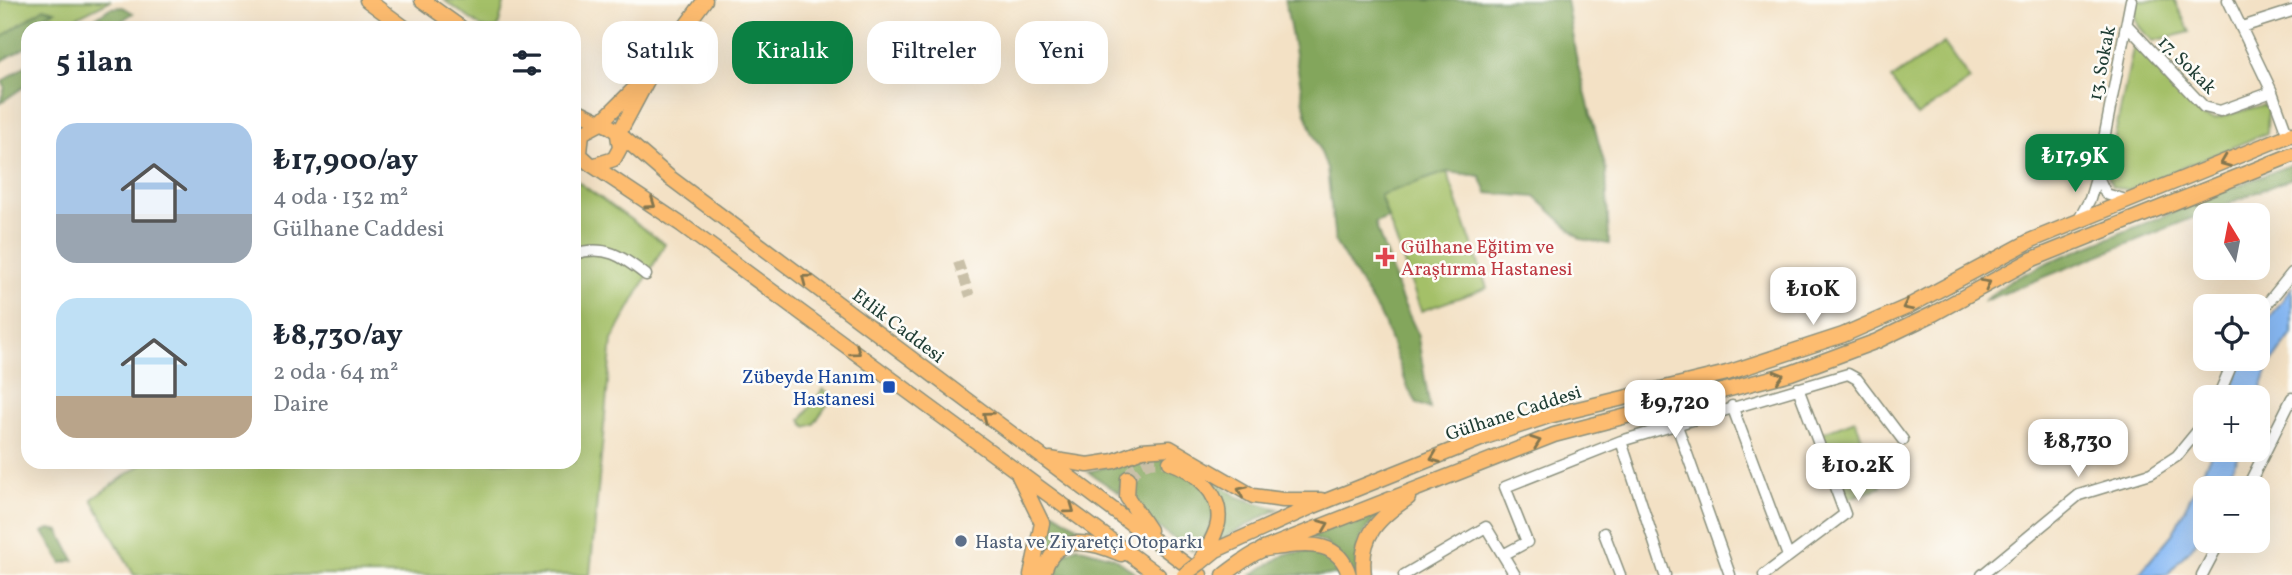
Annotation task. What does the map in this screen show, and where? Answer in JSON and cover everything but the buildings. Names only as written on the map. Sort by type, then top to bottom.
[{"type":"main road","points":[[367,0],[393,21]]},
{"type":"main road","points":[[422,0],[451,21]]},
{"type":"main road","points":[[689,21],[705,0]]},
{"type":"main road","points":[[581,137],[582,133],[599,124],[640,84]]},
{"type":"main road","points":[[595,165],[608,163],[618,154],[618,135],[645,84]]},
{"type":"main road","name":"Etlik Caddesi","points":[[581,113],[599,124],[611,127],[1042,457],[1174,556],[1200,569]]},
{"type":"main road","name":"Gülhane Caddesi","points":[[1214,545],[1517,426],[1727,373],[1843,335],[1908,307],[2010,251],[2290,135]]},
{"type":"main road","points":[[581,154],[1153,571]]},
{"type":"main road","name":"Gülhane Caddesi","points":[[1261,550],[1554,435],[1791,373],[1865,345],[1933,314],[2033,259],[2292,155]]},
{"type":"main road","points":[[1042,457],[1088,465],[1114,461],[1142,450],[1170,448],[1252,496],[1283,500],[1333,499]]},
{"type":"main road","points":[[1170,462],[1197,477],[1214,497],[1219,518],[1214,545],[1200,569],[1184,575]]},
{"type":"main road","points":[[1015,468],[1034,500],[1042,523],[1031,575]]},
{"type":"main road","points":[[1128,478],[1127,497],[1134,512],[1174,556]]},
{"type":"main road","points":[[1364,575],[1366,538],[1374,525],[1433,481]]},
{"type":"main road","points":[[1044,575],[1052,556],[1076,542],[1097,544],[1153,571]]},
{"type":"main road","points":[[1224,575],[1261,550],[1320,545],[1334,551],[1343,560],[1349,575]]},
{"type":"street","name":"13. Sokak","points":[[2077,223],[2090,199],[2097,175],[2132,0]]},
{"type":"street","points":[[2228,0],[2290,135]]},
{"type":"street","points":[[2242,27],[2292,11]]},
{"type":"street","name":"17. Sokak","points":[[2127,25],[2204,107],[2220,111],[2272,92]]},
{"type":"street","points":[[2097,175],[2106,194],[2130,201]]},
{"type":"street","points":[[581,253],[613,251],[646,275]]},
{"type":"street","points":[[2270,300],[2292,273]]},
{"type":"street","points":[[1503,555],[1527,542],[1505,487],[1621,441],[1732,406],[1848,374],[1857,379],[1903,440]]},
{"type":"street","points":[[1764,575],[1845,514],[1798,388]]},
{"type":"street","points":[[2253,476],[2292,398]]},
{"type":"street","points":[[1732,406],[1788,556]]},
{"type":"street","points":[[1676,423],[1730,575]]},
{"type":"street","points":[[1982,575],[2080,495],[2151,472],[2177,456],[2193,437]]},
{"type":"street","points":[[1621,441],[1665,575]]},
{"type":"street","points":[[1404,575],[1486,527],[1515,575]]},
{"type":"street","points":[[1604,533],[1620,575]]},
{"type":"street","points":[[2202,575],[2214,553]]},
{"type":"green space","points":[[0,0],[111,0],[69,21],[21,21],[21,42],[0,49]]},
{"type":"green space","points":[[444,0],[505,0],[500,21],[473,21]]},
{"type":"green space","points":[[1285,0],[1566,0],[1577,62],[1606,170],[1609,244],[1581,239],[1535,197],[1487,193],[1480,176],[1447,172],[1380,195],[1388,218],[1375,223],[1401,298],[1417,332],[1430,409],[1417,403],[1408,388],[1383,320],[1335,242],[1327,168],[1306,114]]},
{"type":"green space","points":[[2136,0],[2174,0],[2190,32],[2153,41],[2135,19]]},
{"type":"green space","points":[[123,7],[133,13],[121,21],[91,21],[110,8]]},
{"type":"green space","points":[[44,8],[55,11],[34,21],[25,21]]},
{"type":"green space","points":[[21,24],[21,50],[0,62],[0,38]]},
{"type":"green space","points":[[1944,43],[1970,80],[1917,116],[1891,79]]},
{"type":"green space","points":[[2134,44],[2201,116],[2214,119],[2263,105],[2268,107],[2267,133],[2128,190],[2112,186],[2107,174]]},
{"type":"green space","points":[[21,69],[21,89],[0,103],[5,87],[2,82]]},
{"type":"green space","points":[[2292,164],[2292,178],[2230,203],[2195,203]]},
{"type":"green space","points":[[1447,172],[1487,288],[1421,311],[1380,195]]},
{"type":"green space","points":[[581,184],[665,244],[612,340],[590,575],[134,575],[92,499],[135,469],[581,469]]},
{"type":"green space","points":[[2193,204],[2193,218],[1982,302],[2010,281],[2049,262]]},
{"type":"green space","points":[[823,389],[833,396],[814,424],[806,427],[801,420]]},
{"type":"green space","points":[[1855,420],[1881,487],[1844,500],[1818,434]]},
{"type":"green space","points":[[1159,452],[1187,460],[1238,497],[1278,509],[1216,542],[1221,512],[1214,490],[1197,473],[1171,459],[1169,466],[1184,470],[1197,478],[1206,488],[1211,500],[1213,513],[1210,526],[1192,551],[1161,530],[1141,512],[1134,503],[1131,480],[1124,477],[1119,493],[1088,472]]},
{"type":"green space","points":[[1402,498],[1366,530],[1357,549],[1359,575],[1353,575],[1326,543],[1309,537]]},
{"type":"green space","points":[[1040,503],[1094,537],[1078,537],[1036,575],[1045,517]]},
{"type":"green space","points":[[49,529],[59,531],[74,560],[62,563],[43,532]]},
{"type":"green space","points":[[1077,547],[1113,557],[1138,575],[1049,575],[1060,556]]},
{"type":"green space","points":[[1308,551],[1325,554],[1341,575],[1251,575],[1286,554]]},
{"type":"water","points":[[2292,287],[2292,334],[2270,365],[2270,317]]},
{"type":"water","points":[[2238,371],[2267,371],[2262,385],[2234,385]]},
{"type":"water","points":[[2207,462],[2235,462],[2229,476],[2200,476]]},
{"type":"water","points":[[2193,492],[2193,545],[2167,575],[2138,575],[2173,533]]},
{"type":"tunnel","points":[[958,262],[970,296]]},
{"type":"tunnel","points":[[1128,478],[1136,468],[1146,462],[1170,462]]},
{"type":"place","name":"Gülhane Eğitim ve Araştırma Hastanesi","points":[[1385,257]]},
{"type":"place","name":"Zübeyde Hanım Hastanesi","points":[[889,387]]},
{"type":"place","name":"Hasta ve Ziyaretçi Otoparkı","points":[[961,541]]}]
